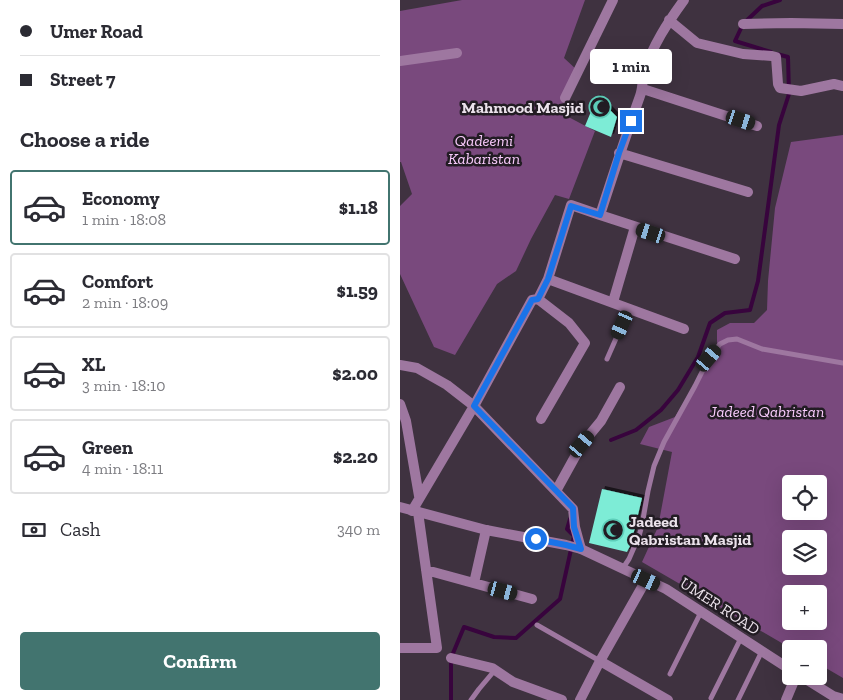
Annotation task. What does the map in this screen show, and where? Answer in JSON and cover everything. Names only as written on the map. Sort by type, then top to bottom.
[{"type":"street","points":[[565,98],[613,0]]},
{"type":"street","points":[[600,215],[655,44],[669,20],[684,0]]},
{"type":"street","points":[[669,20],[697,43],[743,54],[776,57],[780,88],[801,91],[834,84],[843,86]]},
{"type":"street","points":[[743,24],[843,24]]},
{"type":"street","points":[[400,61],[457,53]]},
{"type":"street","points":[[642,89],[757,126]]},
{"type":"street","points":[[619,153],[748,192]]},
{"type":"street","points":[[538,299],[548,279],[571,206],[735,259]]},
{"type":"street","points":[[613,302],[635,227]]},
{"type":"street","points":[[548,279],[684,329]]},
{"type":"street","points":[[400,648],[437,648],[426,570],[415,511],[419,496],[474,406],[532,300],[538,299],[568,323],[584,343],[541,419]]},
{"type":"street","points":[[400,365],[417,368],[447,385],[474,406],[573,508],[574,527],[581,549]]},
{"type":"street","points":[[556,491],[582,444],[602,421],[620,387]]},
{"type":"street","points":[[400,404],[419,496]]},
{"type":"street","name":"UMER ROAD","points":[[400,507],[486,530],[581,549],[666,589],[782,664]]},
{"type":"street","points":[[474,583],[486,530]]},
{"type":"street","points":[[426,570],[532,598]]},
{"type":"street","points":[[580,700],[646,580]]},
{"type":"street","points":[[451,658],[492,668],[512,682],[562,700]]},
{"type":"street","points":[[600,661],[668,700]]},
{"type":"street","points":[[786,700],[792,685]]},
{"type":"street","points":[[815,685],[833,696],[843,699]]},
{"type":"lane","points":[[607,359],[630,308]]},
{"type":"lane","points":[[623,569],[639,536],[654,466],[664,442],[709,358],[720,344],[728,340],[737,340],[762,349],[843,363]]},
{"type":"lane","points":[[670,674],[701,612]]},
{"type":"lane","points":[[537,625],[600,661]]},
{"type":"lane","points":[[711,698],[741,638]]},
{"type":"lane","points":[[738,700],[762,652]]},
{"type":"lane","points":[[471,700],[495,670]]},
{"type":"green space","name":"Qadeemi Kabaristan","points":[[462,0],[585,0],[564,58],[577,70],[559,112],[595,131],[569,199],[555,195],[516,271],[497,284],[455,355],[434,347],[400,274],[400,206],[412,194],[400,162],[400,11]]},
{"type":"green space","name":"Jadeed Qabristan","points":[[843,135],[843,678],[827,669],[827,640],[782,640],[782,643],[642,562],[658,527],[672,452],[640,444],[649,427],[675,417],[717,350],[717,330],[730,323],[754,323],[767,310],[775,208],[791,142]]},
{"type":"building","name":"Mahmood Masjid","points":[[597,97],[617,117],[611,137],[585,126]]},
{"type":"building","name":"Jadeed Qabristan Masjid","points":[[602,489],[642,498],[631,544],[627,552],[589,543]]},
{"type":"waterway","points":[[771,52],[735,41],[743,24],[762,6],[780,0]]},
{"type":"waterway","points":[[611,440],[636,430],[661,410],[678,390],[698,357],[710,323],[725,313],[750,310],[758,281],[779,125],[789,94],[788,57],[777,54]]},
{"type":"waterway","points":[[451,700],[451,658],[464,627],[494,637],[516,638],[560,599],[574,536],[567,529],[570,519]]},
{"type":"place","name":"Mahmood Masjid","points":[[600,107]]},
{"type":"place","name":"Jadeed Qabristan Masjid","points":[[613,530]]},
{"type":"route","points":[[536,539],[581,549],[574,527],[573,508],[474,406],[532,300],[538,299],[548,279],[571,206],[600,215],[631,121]]}]
